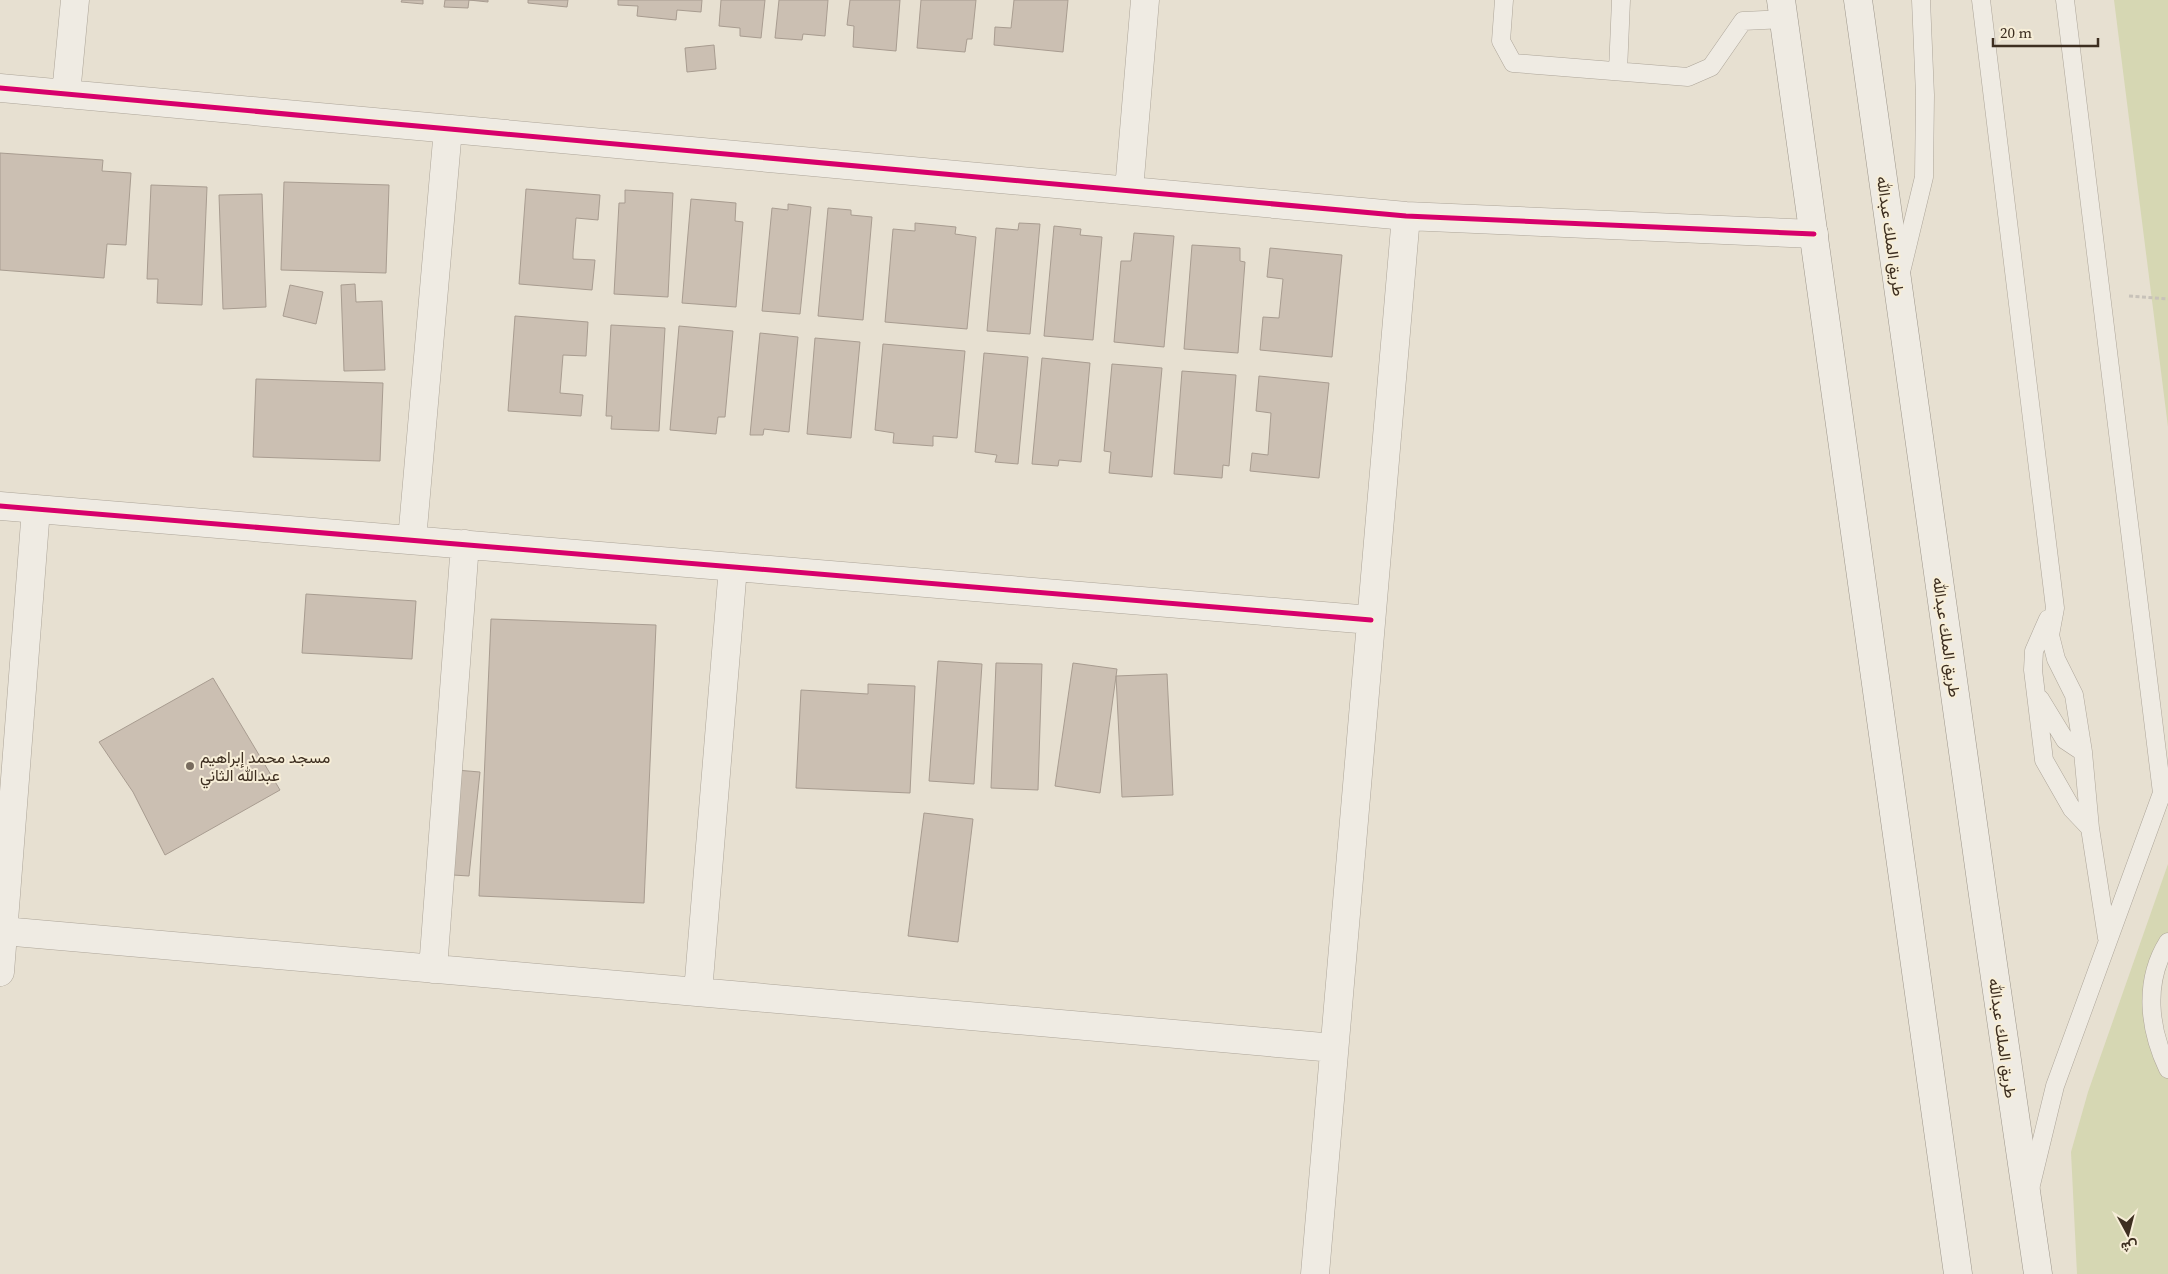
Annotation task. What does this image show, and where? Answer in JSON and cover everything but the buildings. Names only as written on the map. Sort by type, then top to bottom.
[{"type":"street","points":[[66,94],[75,0]]},
{"type":"street","points":[[1128,190],[1145,0]]},
{"type":"street","name":"طريق الملك عبدالله","points":[[1858,0],[2038,1274]]},
{"type":"street","points":[[1782,10],[1958,1274]]},
{"type":"street","points":[[0,88],[1406,216],[1814,234]]},
{"type":"street","points":[[412,540],[448,129]]},
{"type":"street","points":[[1315,1274],[1406,216]]},
{"type":"street","points":[[0,506],[1371,620]]},
{"type":"street","points":[[0,972],[36,509]]},
{"type":"street","points":[[433,969],[465,544]]},
{"type":"street","points":[[698,992],[733,567]]},
{"type":"street","points":[[3,931],[1334,1048]]},
{"type":"lane","points":[[1504,0],[1501,42],[1513,63],[1688,77],[1711,67],[1743,21],[1782,10]]},
{"type":"lane","points":[[1618,71],[1621,0]]},
{"type":"lane","points":[[1898,284],[1924,177],[1924,86],[1920,0]]},
{"type":"lane","points":[[1981,0],[2055,608],[2050,635],[2056,659],[2074,695],[2083,752],[2090,828],[2108,942]]},
{"type":"lane","points":[[2027,1201],[2055,1086],[2162,793],[2065,0]]},
{"type":"lane","points":[[2055,608],[2043,626],[2034,651],[2035,692],[2044,760],[2072,809],[2090,828]]},
{"type":"lane","points":[[2035,692],[2065,740],[2083,752]]},
{"type":"lane","points":[[2168,942],[2156,968],[2151,995],[2152,1022],[2158,1048],[2168,1069]]},
{"type":"path","points":[[2101,294],[2168,299]]},
{"type":"green space","points":[[2114,0],[2168,0],[2168,427]]},
{"type":"green space","points":[[2168,864],[2168,942],[2151,995],[2168,1069],[2168,1274],[2077,1274],[2071,1152],[2088,1092]]},
{"type":"cycle path","points":[[0,88],[1406,216],[1814,234]]},
{"type":"cycle path","points":[[0,506],[1371,620]]},
{"type":"place","name":"مسجد محمد إبراهيم عبدالله الثاني","points":[[190,766]]}]
